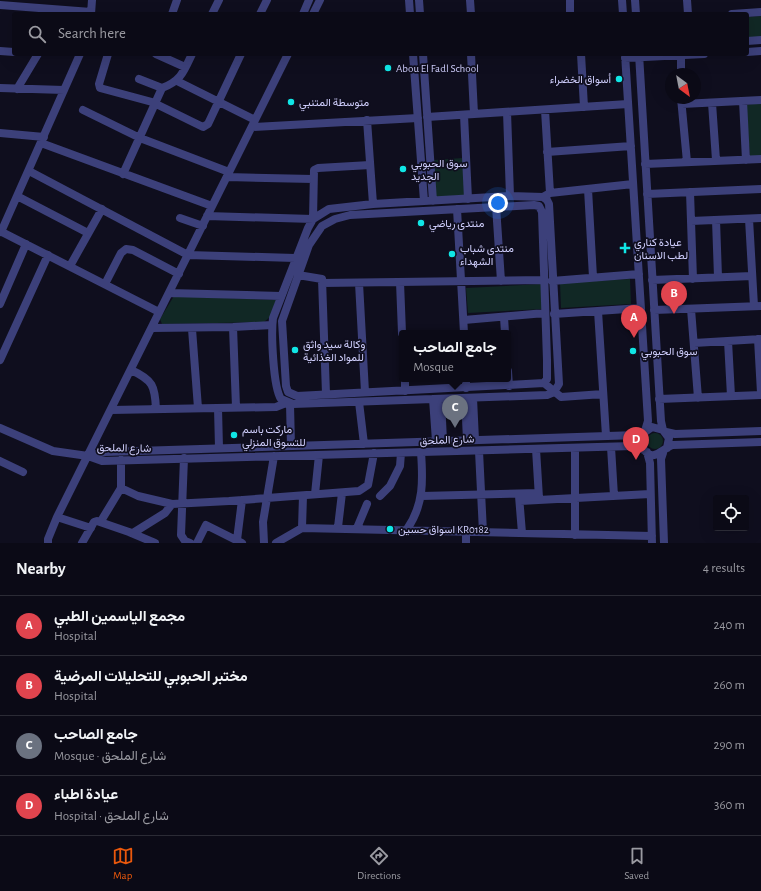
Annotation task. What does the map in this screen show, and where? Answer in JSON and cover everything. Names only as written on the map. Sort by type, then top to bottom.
[{"type":"street","points":[[91,12],[92,0]]},
{"type":"street","points":[[173,12],[177,0]]},
{"type":"street","points":[[213,12],[219,0]]},
{"type":"street","points":[[261,12],[267,0]]},
{"type":"street","points":[[304,12],[309,0]]},
{"type":"street","points":[[314,12],[320,0]]},
{"type":"street","points":[[409,0],[410,12]]},
{"type":"street","points":[[419,0],[420,12]]},
{"type":"street","points":[[470,0],[471,12]]},
{"type":"street","points":[[570,0],[570,12]]},
{"type":"street","points":[[622,0],[623,12]]},
{"type":"street","points":[[635,0],[636,12]]},
{"type":"street","points":[[687,0],[688,12]]},
{"type":"street","points":[[0,5],[64,12]]},
{"type":"street","points":[[749,13],[761,12]]},
{"type":"street","points":[[749,42],[760,46]]},
{"type":"street","points":[[749,51],[760,46]]},
{"type":"street","points":[[0,52],[12,52]]},
{"type":"street","points":[[16,89],[37,56]]},
{"type":"street","points":[[79,56],[18,196],[0,231],[160,312]]},
{"type":"street","points":[[107,56],[99,84],[100,88],[156,103],[203,126],[208,124],[240,56]]},
{"type":"street","points":[[161,56],[185,67]]},
{"type":"street","points":[[123,174],[162,88],[177,81],[182,76],[191,56]]},
{"type":"street","points":[[48,543],[48,539],[57,517],[287,56]]},
{"type":"street","points":[[413,56],[424,201]]},
{"type":"street","points":[[423,56],[433,201]]},
{"type":"street","points":[[471,56],[474,114]]},
{"type":"street","points":[[581,56],[584,107]]},
{"type":"street","points":[[276,543],[302,528],[338,527],[575,534],[652,540],[650,463],[641,442],[648,421],[625,56],[639,56],[659,399],[661,424],[669,438],[661,459],[664,543]]},
{"type":"street","points":[[681,56],[681,68]]},
{"type":"street","points":[[139,79],[162,88]]},
{"type":"street","points":[[177,81],[219,102],[254,123],[418,118]]},
{"type":"street","points":[[0,88],[64,90]]},
{"type":"street","points":[[701,102],[761,100]]},
{"type":"street","points":[[743,101],[746,160]]},
{"type":"street","points":[[712,102],[716,160]]},
{"type":"street","points":[[427,117],[628,104]]},
{"type":"street","points":[[682,104],[687,162]]},
{"type":"street","points":[[83,110],[140,138],[228,174],[313,179]]},
{"type":"street","points":[[111,410],[279,407],[288,404],[547,396],[554,392],[559,384],[552,281],[549,204],[546,195],[547,152],[545,110]]},
{"type":"street","points":[[507,112],[510,196]]},
{"type":"street","points":[[464,115],[468,199]]},
{"type":"street","points":[[367,120],[373,204]]},
{"type":"street","points":[[0,133],[43,140],[123,174],[212,206]]},
{"type":"street","points":[[547,152],[631,146]]},
{"type":"street","points":[[645,164],[761,159]]},
{"type":"street","points":[[288,404],[281,399],[276,389],[272,325],[295,258],[313,219],[314,170],[318,168],[370,165]]},
{"type":"street","points":[[29,171],[188,255],[295,258]]},
{"type":"street","points":[[207,216],[313,219],[330,209],[373,204],[546,195],[633,184]]},
{"type":"street","points":[[588,189],[593,277]]},
{"type":"street","points":[[647,194],[761,189]]},
{"type":"street","points":[[690,192],[693,279]]},
{"type":"street","points":[[539,206],[546,195]]},
{"type":"street","points":[[18,196],[88,233]]},
{"type":"street","points":[[391,203],[391,213]]},
{"type":"street","points":[[539,206],[496,206],[343,216],[329,222],[312,238],[282,321],[287,389],[293,395],[544,384],[558,396],[564,397],[603,394]]},
{"type":"street","points":[[496,206],[501,281]]},
{"type":"street","points":[[539,206],[542,212],[547,379],[544,384]]},
{"type":"street","points":[[70,266],[102,209]]},
{"type":"street","points":[[457,209],[464,330]]},
{"type":"street","points":[[180,218],[202,226]]},
{"type":"street","points":[[691,221],[761,218]]},
{"type":"street","points":[[654,310],[757,306],[752,276],[749,219]]},
{"type":"street","points":[[716,220],[718,277]]},
{"type":"street","points":[[0,304],[26,244]]},
{"type":"street","points":[[105,284],[121,253],[126,249],[133,250],[179,274]]},
{"type":"street","points":[[0,360],[48,255]]},
{"type":"street","points":[[552,281],[639,274]]},
{"type":"street","points":[[652,280],[752,276]]},
{"type":"street","points":[[287,280],[322,279],[326,394]]},
{"type":"street","points":[[322,283],[543,280]]},
{"type":"street","points":[[359,282],[365,392]]},
{"type":"street","points":[[400,282],[402,330]]},
{"type":"street","points":[[169,293],[281,296]]},
{"type":"street","points":[[554,314],[641,308]]},
{"type":"street","points":[[691,309],[698,398]]},
{"type":"street","points":[[598,311],[606,436]]},
{"type":"street","points":[[464,320],[545,313]]},
{"type":"street","points":[[504,317],[505,330]]},
{"type":"street","points":[[152,328],[192,329],[272,325]]},
{"type":"street","points":[[232,327],[236,407]]},
{"type":"street","points":[[192,329],[198,408]]},
{"type":"street","points":[[659,399],[761,394],[760,339],[694,343]]},
{"type":"street","points":[[728,341],[731,396]]},
{"type":"street","points":[[131,370],[147,378],[152,384],[155,392],[156,409]]},
{"type":"street","points":[[405,382],[405,390]]},
{"type":"street","points":[[466,382],[466,388]]},
{"type":"street","points":[[509,382],[509,386]]},
{"type":"street","points":[[390,391],[390,401]]},
{"type":"street","points":[[469,398],[471,440]]},
{"type":"street","points":[[437,399],[439,441]]},
{"type":"street","points":[[359,402],[364,444]]},
{"type":"street","points":[[288,404],[291,446]]},
{"type":"street","points":[[218,408],[220,448]]},
{"type":"street","points":[[644,432],[656,427],[675,434],[761,431]]},
{"type":"street","points":[[1,430],[53,451],[88,456]]},
{"type":"street","name":"شارع الملحق","points":[[88,456],[101,452],[638,435],[644,432]]},
{"type":"street","points":[[380,496],[390,486],[400,466],[400,453],[407,442]]},
{"type":"street","points":[[646,451],[655,455],[675,445],[761,442]]},
{"type":"street","points":[[392,443],[394,448],[400,453]]},
{"type":"street","name":"شارع الملحق","points":[[88,456],[100,460],[121,460],[633,446],[646,451]]},
{"type":"street","points":[[611,447],[614,496]]},
{"type":"street","points":[[575,448],[575,534]]},
{"type":"street","points":[[536,449],[538,496]]},
{"type":"street","points":[[478,450],[483,532]]},
{"type":"street","points":[[407,529],[413,520],[422,496],[423,484],[421,452]]},
{"type":"street","points":[[121,488],[138,496],[172,504],[267,499],[360,491],[368,485],[374,453]]},
{"type":"street","points":[[315,494],[319,455]]},
{"type":"street","points":[[264,543],[263,522],[274,456]]},
{"type":"street","points":[[184,458],[181,503],[181,535],[185,541],[190,543]]},
{"type":"street","points":[[100,521],[121,488],[121,460]]},
{"type":"street","points":[[0,461],[23,472]]},
{"type":"street","points":[[338,527],[342,493]]},
{"type":"street","points":[[422,496],[481,494],[519,497],[538,496],[575,498],[650,494]]},
{"type":"street","points":[[302,528],[303,496]]},
{"type":"street","points":[[519,497],[522,533]]},
{"type":"street","points":[[197,543],[206,525],[240,541],[242,500]]},
{"type":"street","points":[[133,533],[165,512],[172,504]]},
{"type":"street","points":[[357,528],[367,504]]},
{"type":"street","points":[[57,517],[91,528]]},
{"type":"street","points":[[82,543],[94,522],[100,521],[155,543]]},
{"type":"street","points":[[466,531],[466,543]]},
{"type":"green space","points":[[761,16],[761,37],[749,38],[749,17]]},
{"type":"green space","points":[[761,103],[761,156],[750,157],[746,105]]},
{"type":"green space","points":[[463,158],[465,195],[436,197],[434,160]]},
{"type":"green space","points":[[630,279],[631,304],[561,308],[560,283]]},
{"type":"green space","points":[[542,284],[543,309],[468,313],[466,288]]},
{"type":"green space","points":[[174,296],[276,300],[270,317],[264,322],[162,324],[160,319]]},
{"type":"green space","points":[[655,433],[662,438],[663,441],[658,448],[655,449],[648,444],[647,441],[652,434]]},
{"type":"place","name":"Abou El Fadl School","points":[[388,68]]},
{"type":"place","name":"أسواق الخضراء","points":[[619,79]]},
{"type":"place","name":"متوسطة المتنبي","points":[[291,102]]},
{"type":"place","name":"سوق الحبوبي الجديد","points":[[403,169]]},
{"type":"place","name":"منتدى رياضي","points":[[421,223]]},
{"type":"place","name":"عيادة كناري لطب الاسنان","points":[[625,248]]},
{"type":"place","name":"منتدى شباب الشهداء","points":[[452,254]]},
{"type":"place","name":"مختبر الحبوبي للتحليلات المرضية","points":[[674,314]]},
{"type":"place","name":"مجمع الياسمين الطبي","points":[[634,338]]},
{"type":"place","name":"وكالة سيد واثق للمواد الغذائية","points":[[295,350]]},
{"type":"place","name":"سوق الحبوبي","points":[[633,351]]},
{"type":"place","name":"جامع الصاحب","points":[[455,428]]},
{"type":"place","name":"ماركت باسم للتسوق المنزلي","points":[[234,435]]},
{"type":"place","name":"عيادة اطباء","points":[[636,460]]},
{"type":"place","name":"اسواق حسين KR0182","points":[[390,529]]}]
